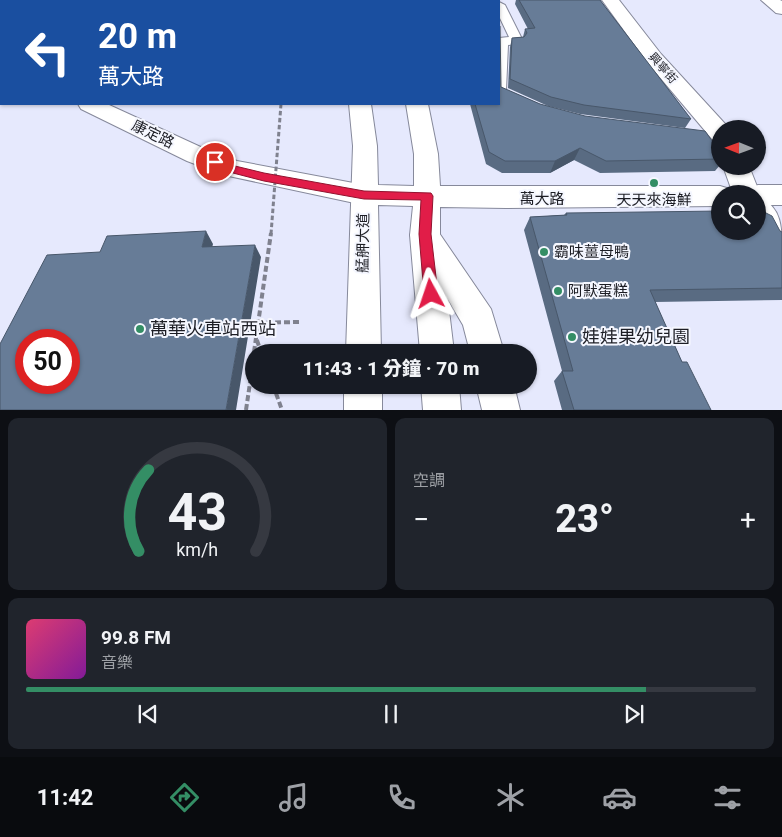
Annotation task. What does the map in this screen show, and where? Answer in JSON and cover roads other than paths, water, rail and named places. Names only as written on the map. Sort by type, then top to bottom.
[{"type":"main road","name":"興寧街","points":[[610,0],[711,135]]},
{"type":"main road","points":[[768,0],[782,9]]},
{"type":"main road","name":"康定路","points":[[91,105],[196,155],[233,169],[364,195]]},
{"type":"main road","name":"艋舺大道","points":[[360,105],[365,146],[363,344]]},
{"type":"main road","points":[[417,105],[426,154],[427,196],[425,234],[436,344]]},
{"type":"main road","name":"萬大路","points":[[364,195],[572,199],[711,196]]},
{"type":"main road","points":[[766,195],[782,195]]},
{"type":"main road","points":[[766,219],[782,240]]},
{"type":"main road","points":[[425,234],[479,320],[485,344]]},
{"type":"main road","points":[[363,394],[363,410]]},
{"type":"main road","points":[[441,394],[442,410]]},
{"type":"main road","points":[[497,394],[501,410]]},
{"type":"lane","points":[[500,6],[517,41],[502,41],[500,74]]},
{"type":"lane","points":[[500,92],[516,100]]},
{"type":"place","name":"天天來海鮮","points":[[654,183]]},
{"type":"place","name":"霸味薑母鴨","points":[[544,252]]},
{"type":"place","name":"阿默蛋糕","points":[[558,291]]},
{"type":"place","name":"萬華火車站西站","points":[[140,329]]},
{"type":"place","name":"娃娃果幼兒園","points":[[572,337]]}]
